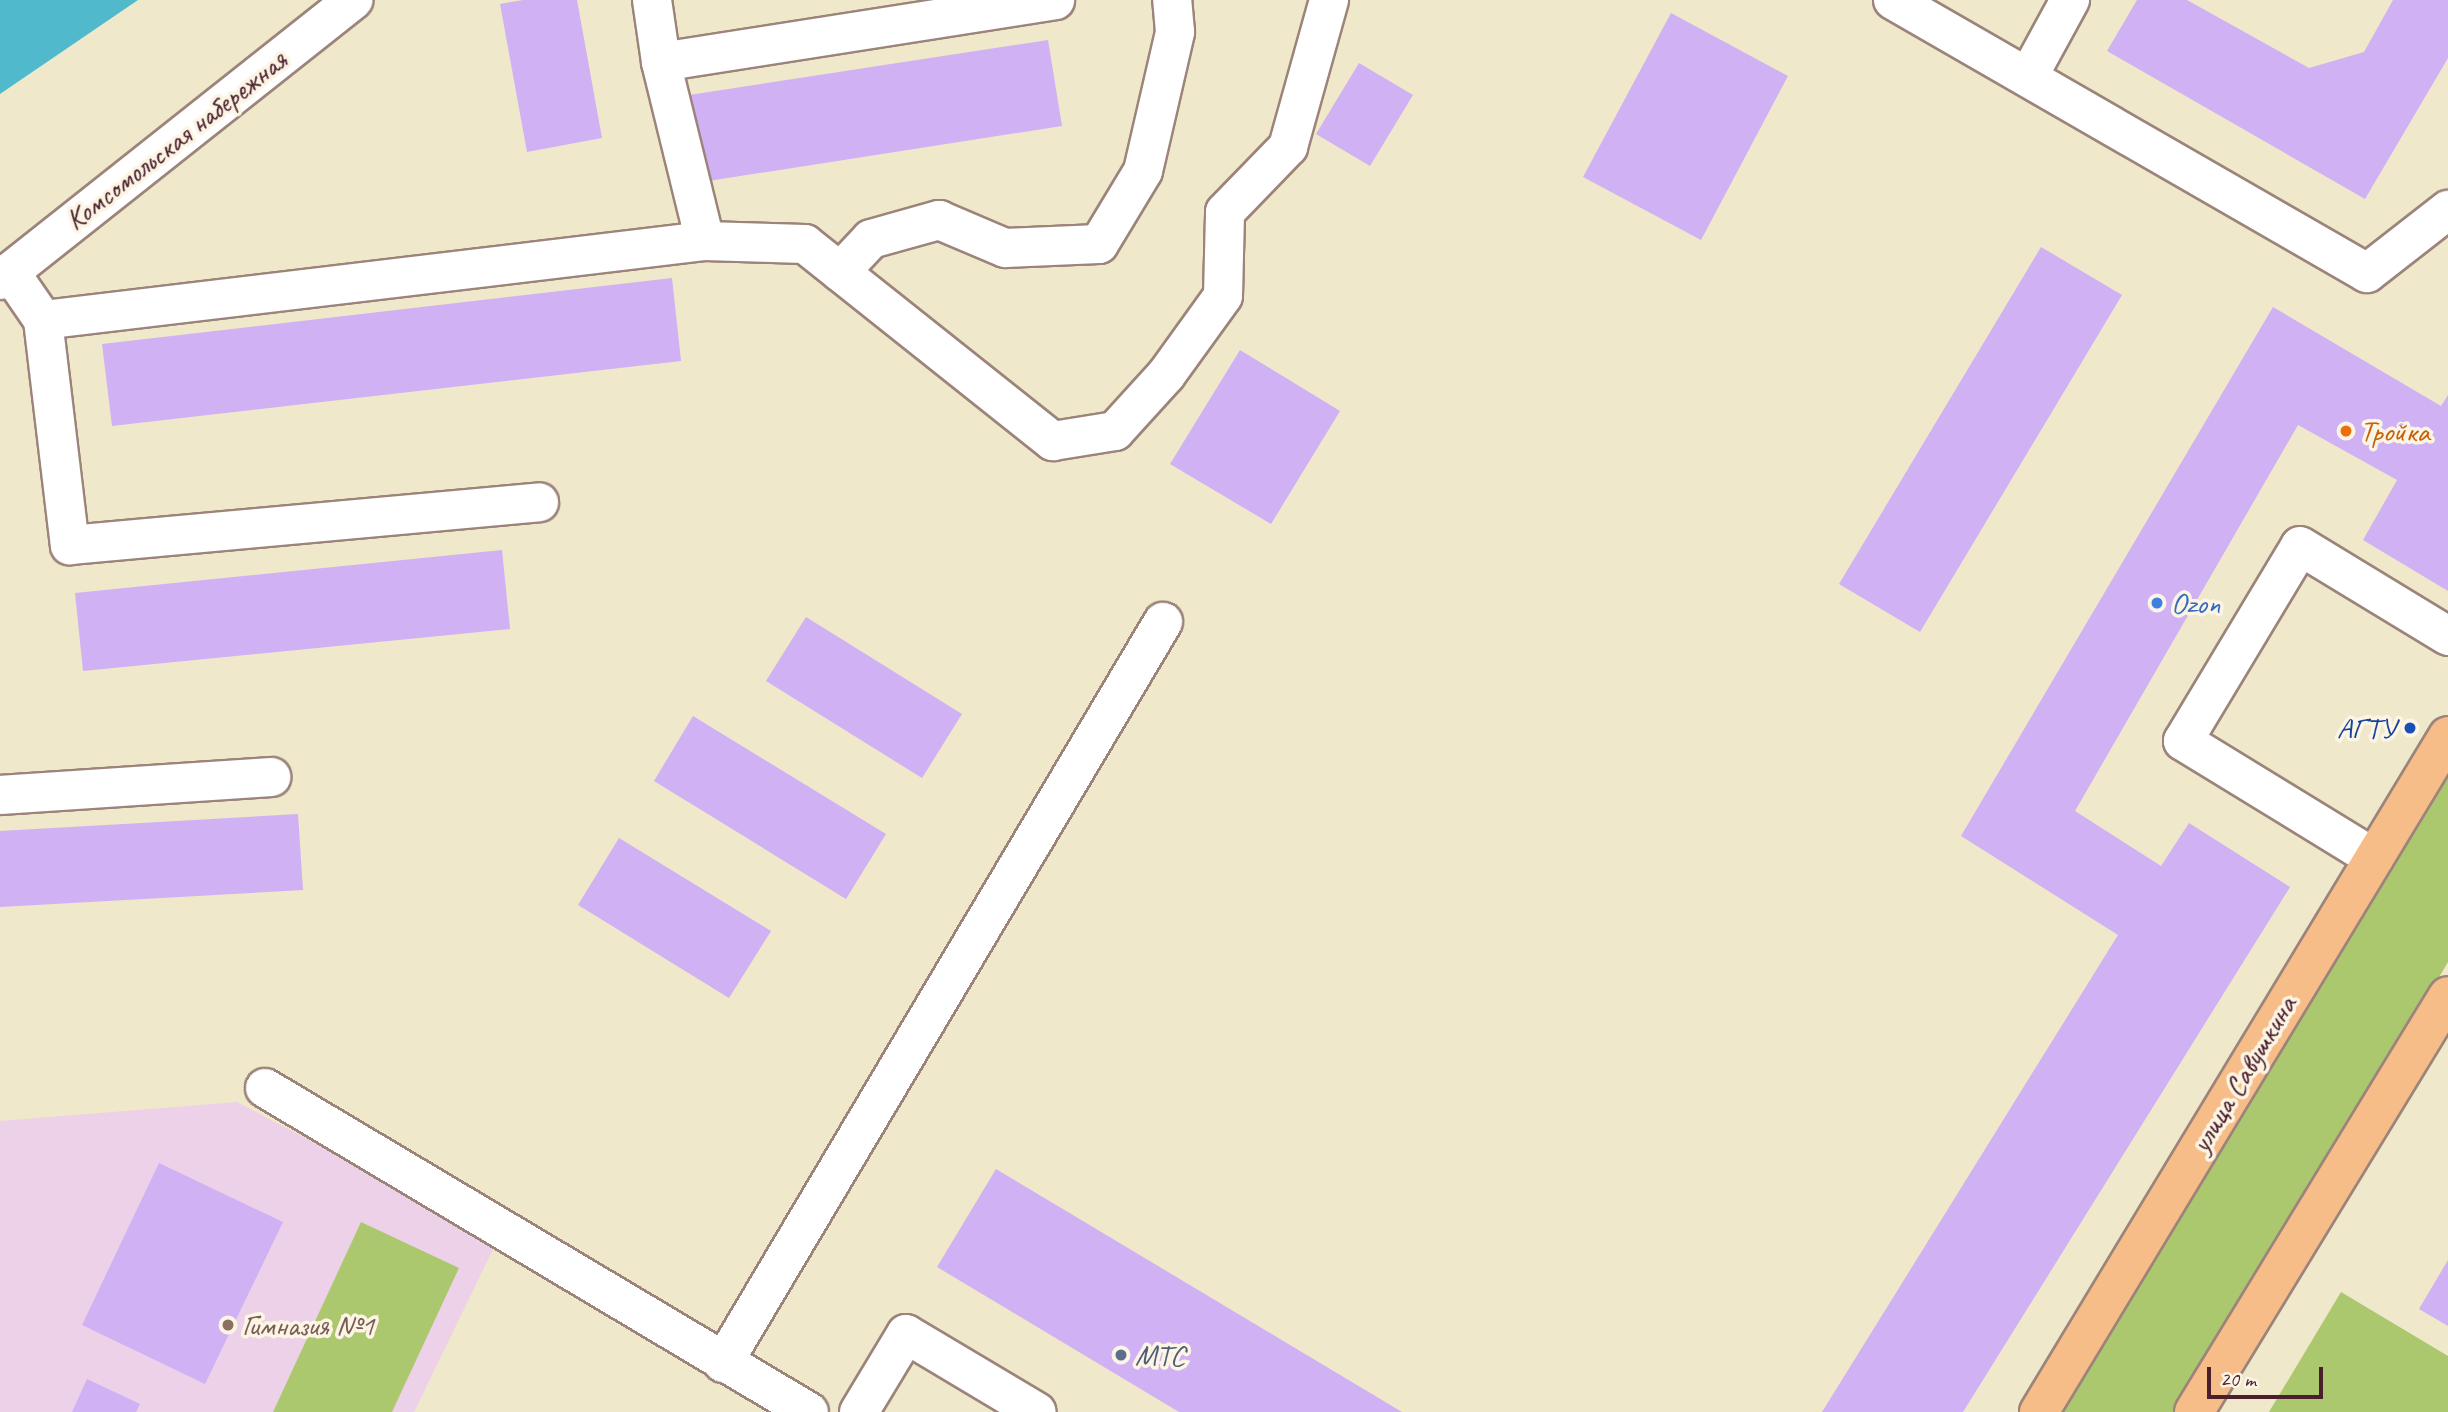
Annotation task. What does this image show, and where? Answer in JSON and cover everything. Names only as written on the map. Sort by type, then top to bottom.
[{"type":"highway","name":"улица Савушкина","points":[[2039,1412],[2448,736]]},
{"type":"highway","points":[[2194,1412],[2448,996]]},
{"type":"street","name":"Комсомольская набережная","points":[[5,276],[352,0]]},
{"type":"street","points":[[652,0],[661,62],[705,241]]},
{"type":"street","points":[[661,62],[1055,0]]},
{"type":"street","points":[[840,272],[871,239],[939,220],[1005,248],[1099,244],[1143,171],[1175,32],[1172,0]]},
{"type":"street","points":[[43,320],[705,241],[805,244],[1053,441],[1115,431],[1166,375],[1223,296],[1225,212],[1288,147],[1329,0]]},
{"type":"street","points":[[1893,0],[2367,273],[2448,211]]},
{"type":"street","points":[[2028,77],[2070,0]]},
{"type":"street","points":[[5,276],[43,320],[70,545],[539,502]]},
{"type":"street","points":[[2374,858],[2183,741],[2300,546],[2448,636]]},
{"type":"street","points":[[723,1363],[1163,622]]},
{"type":"street","points":[[0,795],[271,777]]},
{"type":"street","points":[[265,1088],[809,1412]]},
{"type":"street","points":[[859,1412],[906,1334],[1037,1412]]},
{"type":"shaded area","name":"Гимназия №1","points":[[237,1102],[498,1239],[414,1412],[0,1412],[0,1121]]},
{"type":"green space","points":[[2448,747],[2448,962],[2183,1412],[2042,1412]]},
{"type":"green space","points":[[361,1222],[459,1268],[392,1412],[273,1412]]},
{"type":"green space","points":[[2341,1292],[2448,1356],[2448,1412],[2269,1412]]},
{"type":"water","points":[[0,0],[138,0],[0,94]]},
{"type":"building","points":[[523,0],[577,0],[602,138],[527,152],[500,4]]},
{"type":"building","points":[[2137,0],[2187,0],[2309,68],[2364,52],[2393,0],[2448,0],[2448,58],[2365,199],[2107,51]]},
{"type":"building","points":[[1671,13],[1788,76],[1701,240],[1583,177]]},
{"type":"building","points":[[1048,40],[1062,126],[702,182],[689,95]]},
{"type":"building","points":[[1359,63],[1413,95],[1370,166],[1316,134]]},
{"type":"building","points":[[2041,247],[2122,295],[1920,632],[1839,584]]},
{"type":"building","points":[[672,278],[681,361],[112,426],[102,344]]},
{"type":"building","points":[[2273,307],[2441,406],[2448,395],[2448,591],[2363,540],[2397,480],[2298,425],[2075,811],[2161,866],[2189,823],[2290,887],[1963,1412],[1822,1412],[2118,935],[1961,836]]},
{"type":"building","points":[[1240,350],[1340,411],[1271,524],[1170,464]]},
{"type":"building","points":[[502,550],[510,629],[83,671],[75,593]]},
{"type":"building","points":[[806,617],[962,714],[922,778],[766,681]]},
{"type":"building","points":[[693,716],[886,834],[846,899],[654,781]]},
{"type":"building","points":[[298,814],[303,890],[0,907],[0,831]]},
{"type":"building","points":[[619,838],[771,931],[729,998],[578,905]]},
{"type":"building","points":[[159,1163],[283,1222],[205,1384],[82,1325]]},
{"type":"building","points":[[996,1169],[1402,1412],[1179,1412],[937,1267]]},
{"type":"building","points":[[2448,1260],[2448,1326],[2419,1309]]},
{"type":"building","points":[[87,1379],[140,1404],[136,1412],[72,1412]]},
{"type":"place","name":"Тройка","points":[[2346,431]]},
{"type":"place","name":"Ozon","points":[[2157,603]]},
{"type":"place","name":"АГТУ","points":[[2410,728]]},
{"type":"place","name":"Гимназия №1","points":[[228,1325]]},
{"type":"place","name":"МТС","points":[[1121,1355]]}]
